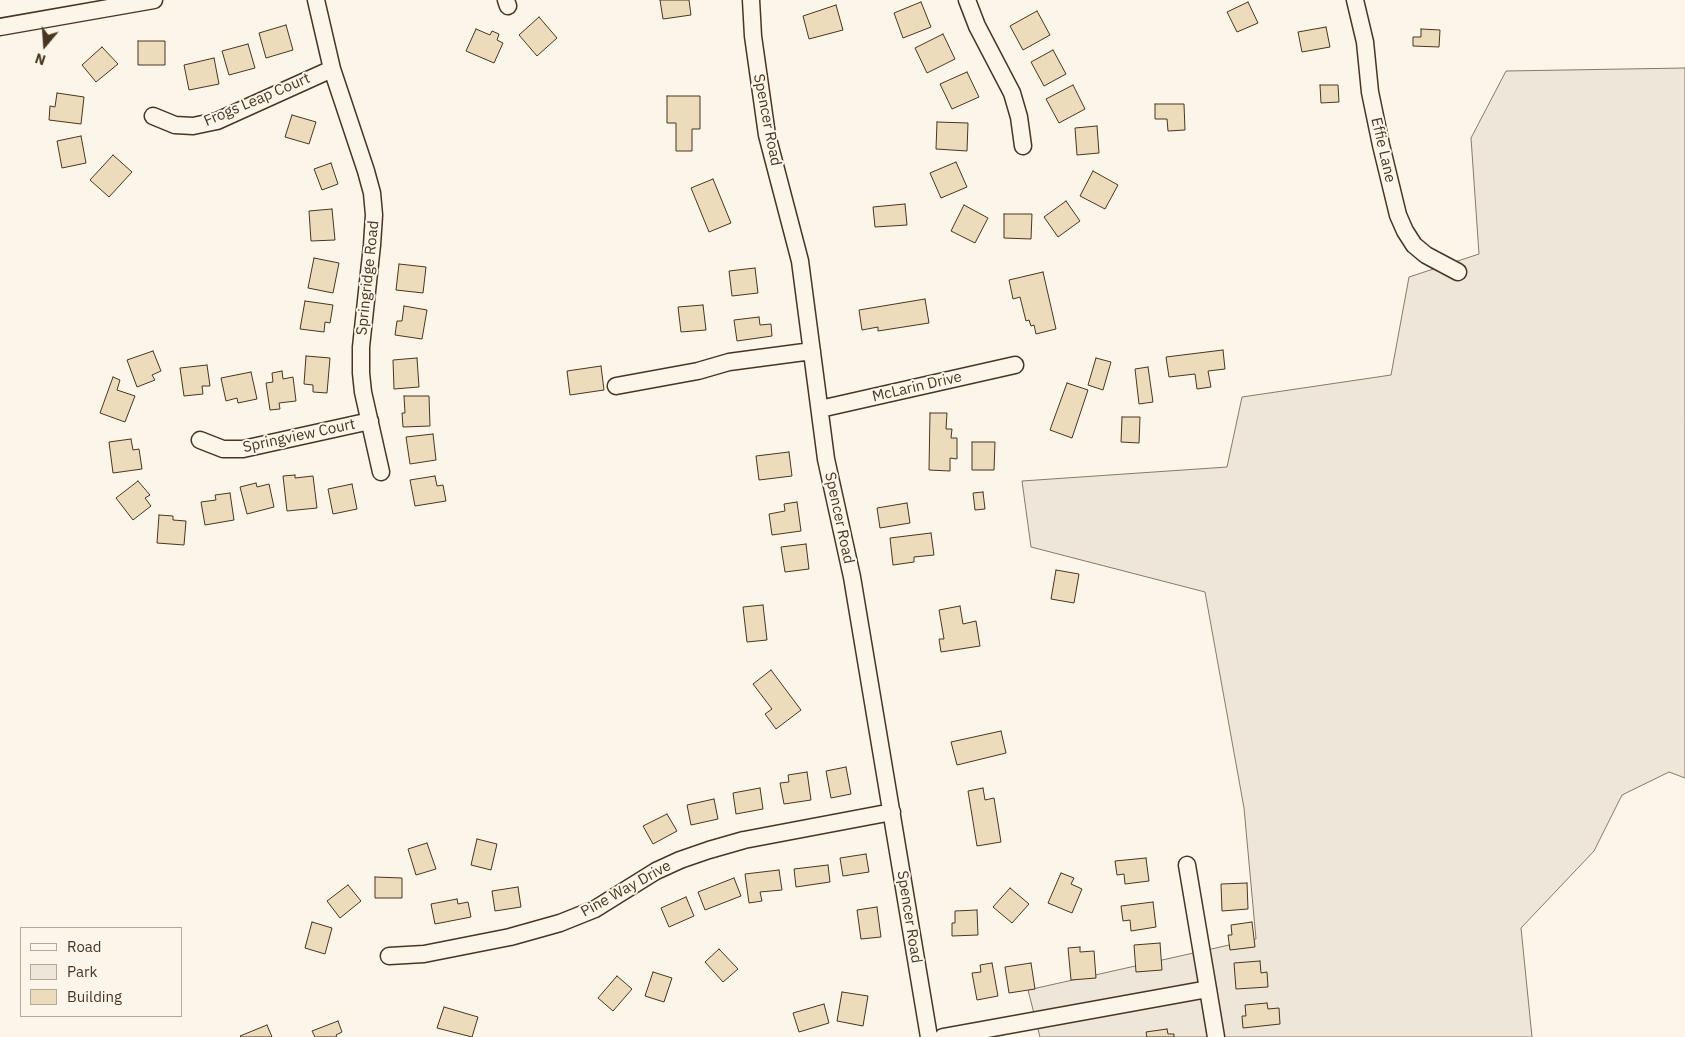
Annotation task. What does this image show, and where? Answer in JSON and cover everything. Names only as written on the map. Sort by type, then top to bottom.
[{"type":"street","points":[[0,28],[154,0]]},
{"type":"street","name":"Springridge Road","points":[[316,0],[332,69],[372,193],[374,215],[372,245],[361,347],[363,392],[381,472]]},
{"type":"street","name":"Spencer Road","points":[[752,0],[753,36],[767,135],[800,261],[826,459],[852,576],[929,1037]]},
{"type":"street","points":[[967,0],[977,26],[1012,93],[1019,117],[1023,146]]},
{"type":"street","name":"Effie Lane","points":[[1355,0],[1366,42],[1370,92],[1398,215],[1414,245],[1426,255],[1458,272]]},
{"type":"street","name":"Frogs Leap Court","points":[[153,116],[175,125],[193,126],[217,121],[332,69]]},
{"type":"street","points":[[616,386],[698,371],[729,362],[812,351]]},
{"type":"street","name":"McLarin Drive","points":[[820,409],[1015,365]]},
{"type":"street","name":"Springview Court","points":[[200,440],[223,449],[243,449],[370,421]]},
{"type":"street","name":"Pine Way Drive","points":[[389,956],[424,954],[510,937],[560,923],[595,909],[656,871],[709,850],[744,840],[892,812]]},
{"type":"street","points":[[1187,865],[1216,1037]]},
{"type":"street","points":[[943,1037],[1208,989]]},
{"type":"green space","points":[[1685,68],[1685,778],[1669,772],[1622,795],[1594,851],[1521,928],[1532,1037],[1040,1037],[1028,990],[1256,939],[1244,808],[1205,592],[1031,547],[1022,481],[1227,467],[1242,397],[1391,375],[1409,277],[1479,254],[1471,138],[1506,71]]},
{"type":"building","points":[[660,0],[689,0],[691,15],[663,19]]},
{"type":"building","points":[[921,2],[931,27],[903,38],[894,13]]},
{"type":"building","points":[[1248,2],[1258,23],[1237,32],[1227,12]]},
{"type":"building","points":[[836,5],[843,30],[809,39],[803,16]]},
{"type":"building","points":[[1037,11],[1050,35],[1023,50],[1010,26]]},
{"type":"building","points":[[539,17],[557,38],[537,56],[519,35]]},
{"type":"building","points":[[286,25],[293,50],[266,58],[259,33]]},
{"type":"building","points":[[1326,27],[1330,47],[1302,52],[1298,32]]},
{"type":"building","points":[[476,29],[490,35],[492,31],[499,34],[497,40],[503,43],[494,63],[466,51]]},
{"type":"building","points":[[1421,29],[1440,30],[1439,47],[1413,46],[1413,37],[1421,37]]},
{"type":"building","points":[[943,34],[955,59],[927,73],[915,48]]},
{"type":"building","points":[[138,41],[165,41],[165,65],[138,65]]},
{"type":"building","points":[[248,44],[255,68],[229,75],[222,51]]},
{"type":"building","points":[[102,47],[118,64],[96,82],[82,65]]},
{"type":"building","points":[[1053,50],[1066,74],[1044,86],[1031,62]]},
{"type":"building","points":[[214,58],[219,84],[189,90],[184,65]]},
{"type":"building","points":[[967,72],[979,97],[952,109],[940,84]]},
{"type":"building","points":[[1073,85],[1085,109],[1059,123],[1046,99]]},
{"type":"building","points":[[1320,85],[1338,85],[1339,102],[1321,103]]},
{"type":"building","points":[[57,93],[84,97],[81,124],[49,120],[50,106],[55,107]]},
{"type":"building","points":[[667,96],[700,96],[700,129],[692,129],[692,151],[676,151],[676,123],[667,123]]},
{"type":"building","points":[[1155,104],[1184,104],[1185,130],[1168,131],[1167,119],[1155,119]]},
{"type":"building","points":[[292,115],[316,122],[309,144],[285,137]]},
{"type":"building","points":[[937,122],[968,123],[967,151],[936,149]]},
{"type":"building","points":[[1097,126],[1099,153],[1077,155],[1075,128]]},
{"type":"building","points":[[81,136],[86,163],[62,168],[57,141]]},
{"type":"building","points":[[113,155],[132,172],[109,197],[90,180]]},
{"type":"building","points":[[956,162],[967,187],[941,198],[930,173]]},
{"type":"building","points":[[331,163],[338,184],[322,190],[314,169]]},
{"type":"building","points":[[1093,171],[1118,185],[1105,209],[1080,196]]},
{"type":"building","points":[[713,179],[731,223],[709,232],[691,188]]},
{"type":"building","points":[[1066,201],[1080,221],[1058,237],[1044,217]]},
{"type":"building","points":[[905,204],[907,225],[875,227],[873,207]]},
{"type":"building","points":[[964,205],[988,218],[975,243],[951,231]]},
{"type":"building","points":[[332,209],[335,240],[311,241],[309,211]]},
{"type":"building","points":[[1004,214],[1032,214],[1031,239],[1004,238]]},
{"type":"building","points":[[314,258],[339,263],[333,293],[308,288]]},
{"type":"building","points":[[399,264],[426,267],[423,293],[396,290]]},
{"type":"building","points":[[755,268],[758,293],[732,296],[729,271]]},
{"type":"building","points":[[1043,272],[1056,329],[1036,334],[1034,325],[1031,326],[1029,320],[1026,321],[1020,297],[1013,299],[1009,280]]},
{"type":"building","points":[[925,299],[929,323],[878,331],[878,327],[862,330],[859,310]]},
{"type":"building","points":[[305,301],[333,305],[330,323],[325,322],[324,332],[300,329]]},
{"type":"building","points":[[703,305],[706,330],[681,332],[678,307]]},
{"type":"building","points":[[404,306],[427,310],[422,339],[395,335],[397,321],[402,321]]},
{"type":"building","points":[[759,317],[760,325],[771,324],[772,336],[737,341],[734,320]]},
{"type":"building","points":[[1223,350],[1225,369],[1208,371],[1211,387],[1197,389],[1195,374],[1169,377],[1166,357]]},
{"type":"building","points":[[153,351],[161,371],[152,375],[155,380],[137,387],[127,360]]},
{"type":"building","points":[[306,356],[330,358],[327,393],[313,392],[313,385],[304,384]]},
{"type":"building","points":[[417,358],[419,387],[394,389],[393,360]]},
{"type":"building","points":[[1096,358],[1111,362],[1103,390],[1088,385]]},
{"type":"building","points":[[207,365],[210,386],[202,386],[203,394],[184,396],[180,368]]},
{"type":"building","points":[[601,366],[604,390],[570,395],[567,371]]},
{"type":"building","points":[[1148,367],[1153,402],[1139,404],[1135,369]]},
{"type":"building","points":[[282,371],[283,379],[293,377],[296,401],[279,403],[280,409],[270,410],[266,383],[273,382],[272,373]]},
{"type":"building","points":[[251,372],[257,399],[238,403],[237,398],[226,401],[221,378]]},
{"type":"building","points":[[113,377],[120,380],[117,390],[135,396],[125,422],[100,413]]},
{"type":"building","points":[[1067,383],[1088,390],[1072,438],[1050,430]]},
{"type":"building","points":[[404,396],[429,396],[430,426],[403,427],[402,413],[405,413]]},
{"type":"building","points":[[930,413],[947,413],[946,429],[952,429],[951,438],[957,438],[957,459],[950,458],[950,471],[929,470]]},
{"type":"building","points":[[1122,417],[1140,417],[1139,443],[1121,442]]},
{"type":"building","points":[[433,434],[436,460],[410,464],[406,437]]},
{"type":"building","points":[[131,439],[133,450],[139,449],[142,469],[113,473],[109,442]]},
{"type":"building","points":[[972,442],[995,442],[994,470],[972,470]]},
{"type":"building","points":[[789,452],[792,476],[759,480],[756,456]]},
{"type":"building","points":[[295,475],[295,478],[313,476],[317,508],[287,511],[283,476]]},
{"type":"building","points":[[435,476],[437,486],[443,485],[446,501],[415,506],[410,480]]},
{"type":"building","points":[[138,481],[150,495],[145,498],[151,506],[133,520],[116,498]]},
{"type":"building","points":[[256,483],[257,487],[269,484],[274,507],[247,514],[240,487]]},
{"type":"building","points":[[352,484],[357,509],[333,514],[328,489]]},
{"type":"building","points":[[983,492],[985,509],[975,510],[973,493]]},
{"type":"building","points":[[230,493],[234,520],[205,525],[201,502],[216,500],[215,495]]},
{"type":"building","points":[[797,502],[801,531],[772,535],[769,514],[785,511],[784,504]]},
{"type":"building","points":[[907,503],[910,523],[880,528],[877,508]]},
{"type":"building","points":[[159,515],[173,516],[173,520],[186,521],[184,545],[157,543]]},
{"type":"building","points":[[931,533],[934,555],[914,557],[914,562],[893,565],[890,538]]},
{"type":"building","points":[[806,544],[809,569],[785,572],[781,547]]},
{"type":"building","points":[[1056,570],[1079,574],[1074,603],[1051,599]]},
{"type":"building","points":[[763,605],[767,640],[747,642],[743,607]]},
{"type":"building","points":[[960,606],[963,624],[976,621],[980,646],[941,652],[939,639],[944,639],[939,610]]},
{"type":"building","points":[[771,670],[801,710],[776,729],[765,714],[772,709],[753,684]]},
{"type":"building","points":[[1001,731],[1006,753],[957,765],[951,742]]},
{"type":"building","points":[[846,767],[851,794],[831,798],[826,771]]},
{"type":"building","points":[[807,772],[811,800],[784,804],[780,783],[789,782],[788,775]]},
{"type":"building","points":[[760,788],[763,809],[736,814],[733,793]]},
{"type":"building","points":[[983,788],[985,800],[994,798],[1001,842],[977,846],[968,791]]},
{"type":"building","points":[[714,799],[718,819],[691,825],[687,805]]},
{"type":"building","points":[[667,814],[677,831],[653,844],[643,826]]},
{"type":"building","points":[[477,839],[497,844],[491,870],[471,865]]},
{"type":"building","points":[[427,843],[436,869],[416,875],[408,849]]},
{"type":"building","points":[[866,854],[869,872],[843,876],[840,858]]},
{"type":"building","points":[[1146,858],[1149,881],[1125,884],[1124,874],[1117,875],[1115,861]]},
{"type":"building","points":[[828,865],[830,882],[796,887],[794,869]]},
{"type":"building","points":[[779,870],[782,890],[760,892],[762,901],[749,903],[745,874]]},
{"type":"building","points":[[1061,873],[1074,878],[1071,884],[1082,889],[1072,913],[1048,903]]},
{"type":"building","points":[[375,877],[402,878],[402,898],[375,898]]},
{"type":"building","points":[[734,878],[741,896],[705,910],[698,892]]},
{"type":"building","points":[[1247,883],[1248,909],[1222,911],[1221,884]]},
{"type":"building","points":[[348,885],[361,901],[340,918],[327,901]]},
{"type":"building","points":[[518,887],[521,907],[495,911],[492,891]]},
{"type":"building","points":[[1010,888],[1029,904],[1012,923],[993,907]]},
{"type":"building","points":[[686,897],[694,916],[669,927],[661,908]]},
{"type":"building","points":[[457,899],[458,904],[468,902],[471,917],[435,924],[431,904]]},
{"type":"building","points":[[1153,902],[1156,927],[1131,931],[1130,920],[1123,921],[1121,906]]},
{"type":"building","points":[[877,907],[881,937],[861,939],[857,910]]},
{"type":"building","points":[[977,910],[978,935],[952,936],[952,923],[955,923],[955,911]]},
{"type":"building","points":[[312,922],[332,928],[325,954],[305,948]]},
{"type":"building","points":[[1252,922],[1255,947],[1230,950],[1228,935],[1232,935],[1231,925]]},
{"type":"building","points":[[1160,943],[1162,970],[1136,972],[1134,945]]},
{"type":"building","points":[[1080,947],[1080,952],[1094,951],[1096,978],[1071,980],[1068,948]]},
{"type":"building","points":[[719,949],[738,969],[723,982],[705,962]]},
{"type":"building","points":[[1260,961],[1261,973],[1267,972],[1268,987],[1236,989],[1234,963]]},
{"type":"building","points":[[992,963],[998,996],[977,1000],[972,973],[981,972],[980,965]]},
{"type":"building","points":[[1031,963],[1035,989],[1009,993],[1005,967]]},
{"type":"building","points":[[653,972],[672,978],[664,1002],[645,996]]},
{"type":"building","points":[[617,976],[632,989],[613,1011],[598,998]]},
{"type":"building","points":[[842,992],[868,996],[863,1026],[837,1021]]},
{"type":"building","points":[[1267,1003],[1268,1009],[1279,1008],[1280,1024],[1243,1028],[1242,1016],[1246,1016],[1245,1005]]},
{"type":"building","points":[[824,1004],[829,1023],[799,1032],[793,1013]]},
{"type":"building","points":[[444,1007],[478,1017],[472,1037],[437,1028]]},
{"type":"building","points":[[338,1021],[342,1032],[336,1035],[337,1037],[315,1037],[312,1031]]},
{"type":"building","points":[[267,1025],[272,1037],[240,1036]]},
{"type":"building","points":[[1167,1029],[1168,1034],[1174,1034],[1174,1037],[1147,1037],[1146,1032]]}]
